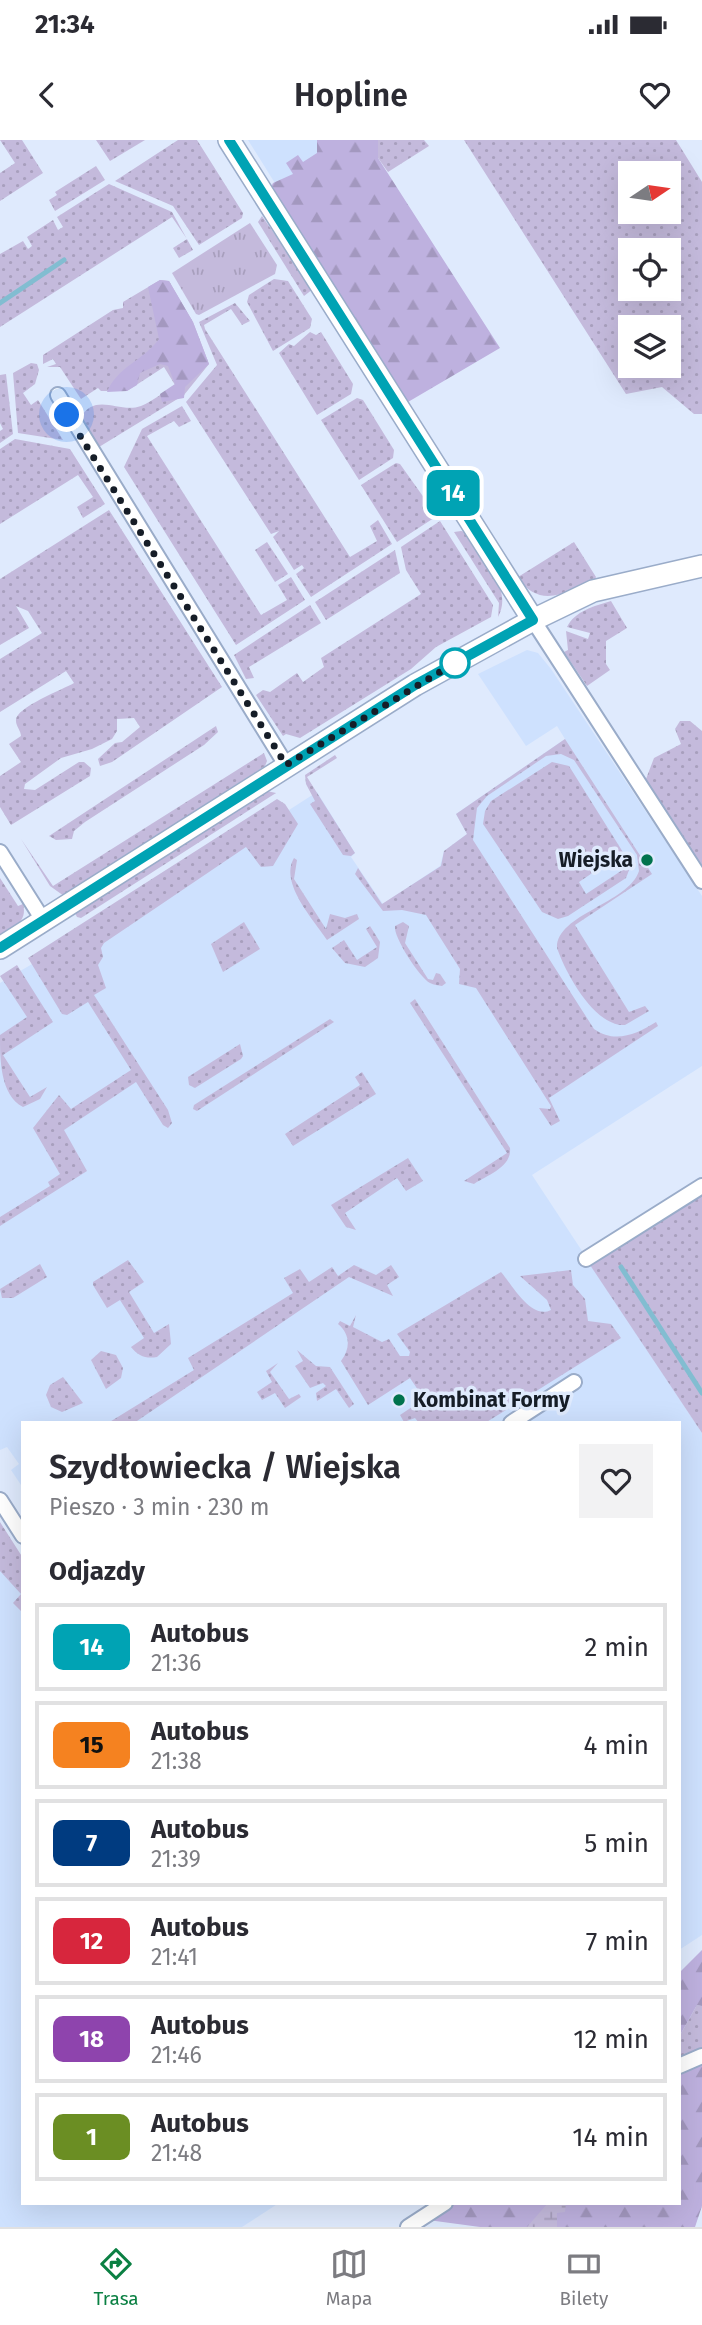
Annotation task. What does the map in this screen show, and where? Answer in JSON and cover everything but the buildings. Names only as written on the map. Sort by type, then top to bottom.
[{"type":"street","points":[[229,140],[702,881]]},
{"type":"street","points":[[58,395],[233,691],[286,765]]},
{"type":"street","points":[[0,948],[415,685],[533,620],[593,591],[702,566]]},
{"type":"street","points":[[0,852],[43,920]]},
{"type":"street","points":[[586,1259],[702,1186]]},
{"type":"street","points":[[514,1421],[574,1382]]},
{"type":"street","points":[[0,1500],[21,1532]]},
{"type":"street","points":[[681,2065],[702,2056]]},
{"type":"street","points":[[408,2227],[442,2205]]},
{"type":"shaded area","points":[[248,140],[317,140],[327,156],[278,188]]},
{"type":"shaded area","points":[[527,650],[538,653],[702,896],[702,1066],[532,1175],[702,1433],[702,1935],[681,1949],[681,1421],[21,1421],[21,1485],[11,1470],[19,1464],[7,1447],[0,1450],[0,983],[247,837],[317,792],[355,853],[351,857],[383,904],[440,866],[444,851],[467,834],[456,814],[565,739],[557,726],[526,746],[478,674]]},
{"type":"shaded area","points":[[0,1557],[21,1590],[21,2205],[276,2205],[242,2227],[0,2227]]},
{"type":"green space","points":[[0,140],[22,140],[43,173],[0,201],[0,173],[15,163]]},
{"type":"green space","points":[[96,140],[145,140],[110,161]]},
{"type":"green space","points":[[178,140],[197,140],[243,213],[242,218],[199,245],[173,206],[115,181]]},
{"type":"green space","points":[[317,140],[378,140],[378,158],[500,348],[408,402],[271,187],[273,183],[293,174],[286,163],[298,155],[303,162],[317,153]]},
{"type":"green space","points":[[378,140],[424,140],[429,146],[388,172],[378,158]]},
{"type":"green space","points":[[464,140],[676,140],[702,182],[702,414],[694,414],[662,387],[626,394]]},
{"type":"green space","points":[[96,166],[105,180],[55,211],[49,200],[57,195],[55,192]]},
{"type":"green space","points":[[109,184],[172,212],[187,238],[172,217],[0,327],[0,254],[23,241],[28,249],[32,246],[27,237],[53,220],[58,230],[63,227],[57,217]]},
{"type":"green space","points":[[262,216],[313,289],[304,296],[258,222]]},
{"type":"green space","points":[[250,223],[277,265],[275,274],[199,315],[196,314],[172,273]]},
{"type":"green space","points":[[187,239],[193,250],[179,258],[173,248]]},
{"type":"green space","points":[[274,279],[288,281],[312,319],[310,328],[273,351],[247,302],[249,295]]},
{"type":"green space","points":[[160,280],[169,281],[193,322],[209,364],[184,395],[99,447],[80,418],[86,410],[101,404],[133,408],[141,406],[175,385],[164,367],[127,391],[101,391],[98,388],[81,399],[60,367],[47,367],[56,364],[53,359],[43,364],[43,355],[113,310],[123,308],[123,302]]},
{"type":"green space","points":[[160,280],[169,281],[193,322],[209,364],[185,387],[184,398],[162,402],[160,394],[175,384],[168,366],[160,364],[140,373],[137,385],[127,391],[107,392],[117,376],[159,339],[148,287]]},
{"type":"green space","points":[[235,303],[250,321],[242,325],[231,309],[204,325],[205,329],[350,557],[377,541],[370,526],[378,520],[392,544],[311,597],[296,574],[304,568],[302,565],[294,570],[273,537],[279,531],[271,534],[186,402],[217,365],[199,322]]},
{"type":"green space","points":[[310,332],[316,335],[321,332],[353,384],[351,394],[317,415],[279,353],[289,344],[294,346]]},
{"type":"green space","points":[[31,363],[37,364],[39,370],[35,384],[23,393],[31,405],[38,400],[63,440],[18,433],[13,373]]},
{"type":"green space","points":[[6,374],[13,434],[0,443],[0,431],[3,429],[0,423],[0,375]]},
{"type":"green space","points":[[357,398],[363,400],[394,450],[393,458],[359,480],[321,420]]},
{"type":"green space","points":[[182,406],[191,421],[179,427],[174,421],[147,436],[261,615],[287,600],[278,585],[291,577],[305,600],[236,645],[124,467],[142,429]]},
{"type":"green space","points":[[15,439],[70,449],[105,504],[83,518],[77,507],[93,497],[78,475],[0,524],[0,449]]},
{"type":"green space","points":[[396,463],[400,464],[437,516],[397,542],[361,485]]},
{"type":"green space","points":[[109,510],[222,687],[112,762],[100,766],[98,759],[115,743],[122,742],[140,727],[134,718],[117,719],[117,731],[112,739],[92,749],[61,758],[25,784],[24,789],[35,790],[79,762],[84,762],[91,768],[90,776],[11,825],[0,807],[0,776],[21,762],[9,744],[21,736],[16,723],[17,716],[30,705],[74,683],[66,671],[0,712],[0,659],[42,633],[28,611],[16,606],[29,628],[0,645],[0,579]]},
{"type":"green space","points":[[440,521],[493,605],[491,617],[436,647],[411,669],[300,738],[286,734],[283,736],[256,695],[263,690],[270,692],[297,673],[303,682],[324,667],[321,658],[421,594],[406,570],[401,547]]},
{"type":"green space","points":[[454,532],[466,532],[499,584],[502,606],[498,617],[499,603]]},
{"type":"green space","points":[[267,542],[288,574],[275,582],[255,550]]},
{"type":"green space","points":[[574,542],[596,577],[594,582],[562,594],[543,596],[526,587],[518,577]]},
{"type":"green space","points":[[395,550],[400,573],[326,620],[315,602]]},
{"type":"green space","points":[[611,601],[627,628],[606,641],[606,664],[610,670],[587,686],[564,652],[568,650],[566,631],[588,639],[590,633],[567,627],[580,613]]},
{"type":"green space","points":[[310,605],[321,623],[249,667],[254,678],[246,679],[234,655]]},
{"type":"green space","points":[[680,721],[690,721],[702,731],[702,865],[650,790],[646,779],[654,758],[681,744],[675,729]]},
{"type":"green space","points":[[216,726],[218,732],[204,745],[85,822],[74,831],[72,839],[56,840],[49,836]]},
{"type":"green space","points":[[565,739],[652,874],[575,925],[629,1012],[645,1006],[649,1011],[625,1025],[603,1017],[583,997],[557,948],[560,936],[568,926],[621,892],[639,871],[637,855],[574,760],[561,754],[546,756],[487,796],[477,808],[473,840],[594,1029],[618,1037],[634,1033],[656,1022],[658,1026],[549,1098],[560,1121],[551,1126],[539,1108],[550,1109],[551,1106],[476,988],[459,984],[460,969],[426,915],[402,910],[383,911],[355,874],[358,868],[382,904],[441,866],[444,851],[467,834],[456,814]]},
{"type":"green space","points":[[264,753],[267,761],[265,766],[64,896],[50,886],[21,839],[53,886]]},
{"type":"green space","points":[[335,755],[337,758],[307,777],[355,853],[351,856],[343,855],[310,804],[315,801],[306,784],[305,775]]},
{"type":"green space","points":[[552,762],[569,766],[631,865],[626,878],[568,916],[558,919],[542,912],[483,824],[485,811],[491,801]],"holes":[[[616,857],[624,869],[586,894],[579,882]]]},
{"type":"green space","points":[[267,791],[276,793],[81,918],[77,917],[74,911]]},
{"type":"green space","points":[[277,799],[285,804],[298,824],[273,866],[261,867],[246,847],[104,943],[101,948],[103,957],[98,965],[106,988],[94,995],[168,1110],[172,1123],[168,1128],[163,1125],[136,1082],[64,1130],[87,1171],[0,1226],[0,1217],[50,1186],[48,1182],[60,1174],[33,1128],[59,1095],[71,1109],[131,1070],[88,1002],[67,1015],[62,1014],[28,958]]},
{"type":"green space","points":[[294,858],[297,860],[294,879],[326,929],[330,914],[345,918],[357,914],[359,919],[327,940],[294,890],[291,868]]},
{"type":"green space","points":[[0,878],[18,906],[23,904],[24,910],[18,924],[0,936]]},
{"type":"green space","points":[[244,922],[260,949],[223,972],[211,944]]},
{"type":"green space","points":[[403,922],[409,926],[405,943],[428,979],[433,980],[436,973],[440,974],[446,983],[442,986],[426,980],[408,957],[398,939],[395,926]]},
{"type":"green space","points":[[370,926],[380,942],[378,958],[365,967],[345,963],[332,948],[344,940],[357,960],[377,947],[366,929]]},
{"type":"green space","points":[[17,965],[53,1022],[3,1055],[30,1097],[47,1087],[40,1099],[23,1107],[15,1101],[6,1085],[0,1055],[0,1035],[27,1017],[0,976]]},
{"type":"green space","points":[[415,999],[510,1148],[510,1155],[503,1165],[474,1184],[464,1181],[507,1153],[410,1003]]},
{"type":"green space","points":[[330,1019],[334,1022],[197,1111],[193,1109],[194,1105]]},
{"type":"green space","points":[[240,1044],[243,1056],[241,1059],[195,1088],[189,1085],[188,1077]]},
{"type":"green space","points":[[362,1072],[376,1094],[293,1146],[285,1134],[360,1085],[355,1077]]},
{"type":"green space","points":[[408,1158],[423,1181],[406,1191],[397,1178],[345,1213],[356,1230],[346,1227],[331,1205]]},
{"type":"green space","points":[[702,1192],[702,1433],[586,1259]]},
{"type":"green space","points":[[128,1260],[144,1282],[129,1292],[154,1333],[169,1324],[171,1344],[157,1357],[139,1355],[131,1347],[144,1338],[120,1300],[107,1308],[93,1285],[93,1282]]},
{"type":"green space","points":[[40,1264],[47,1277],[13,1298],[2,1298],[0,1289]]},
{"type":"green space","points":[[354,1265],[376,1275],[391,1265],[399,1277],[387,1285],[393,1296],[349,1277],[137,1421],[111,1421],[194,1370],[188,1358],[293,1293],[284,1278],[300,1269],[309,1282],[332,1267],[338,1276]]},
{"type":"green space","points":[[571,1270],[573,1285],[585,1299],[588,1321],[611,1324],[621,1338],[488,1421],[417,1421],[415,1418],[403,1421],[400,1415],[424,1399],[410,1378],[368,1405],[341,1361],[348,1341],[338,1324],[340,1321],[350,1326],[356,1315],[353,1327],[382,1342],[389,1339],[400,1356],[409,1356],[410,1352],[397,1334],[501,1272],[530,1306],[544,1312],[551,1310],[547,1300],[520,1276]]},
{"type":"green space","points":[[297,1350],[316,1366],[330,1367],[354,1404],[349,1408],[336,1389],[317,1401],[316,1393],[326,1386],[323,1383],[310,1388],[295,1366],[303,1361]]},
{"type":"green space","points":[[101,1351],[116,1355],[123,1368],[121,1378],[106,1389],[91,1360]]},
{"type":"green space","points":[[278,1363],[270,1372],[289,1399],[299,1394],[301,1397],[285,1408],[275,1393],[262,1400],[257,1392],[272,1382],[266,1371]]},
{"type":"green space","points":[[63,1377],[83,1403],[62,1412],[51,1407],[46,1395],[50,1385]]},
{"type":"green space","points":[[0,1522],[21,1555],[21,1594],[0,1571]]},
{"type":"green space","points":[[21,1594],[21,1611],[13,1603]]},
{"type":"green space","points":[[702,1950],[702,2006],[697,2005],[681,2033],[681,1971]]},
{"type":"green space","points":[[697,2005],[702,2006],[702,2051],[681,2062],[681,2033]]},
{"type":"green space","points":[[702,2061],[702,2206],[695,2227],[480,2227],[428,2220],[451,2205],[681,2205],[681,2070]]},
{"type":"green space","points":[[546,2205],[566,2205],[565,2212],[557,2213],[557,2227],[527,2227]]},
{"type":"waterway","points":[[0,303],[64,260]]},
{"type":"waterway","points":[[621,1267],[702,1393]]},
{"type":"bus line","name":"14","points":[[0,948],[415,685],[533,620],[229,140]]},
{"type":"place","name":"Wiejska","points":[[647,860]]},
{"type":"place","name":"Kombinat Formy","points":[[399,1400]]},
{"type":"route","points":[[67,415],[286,765],[455,663]]}]
